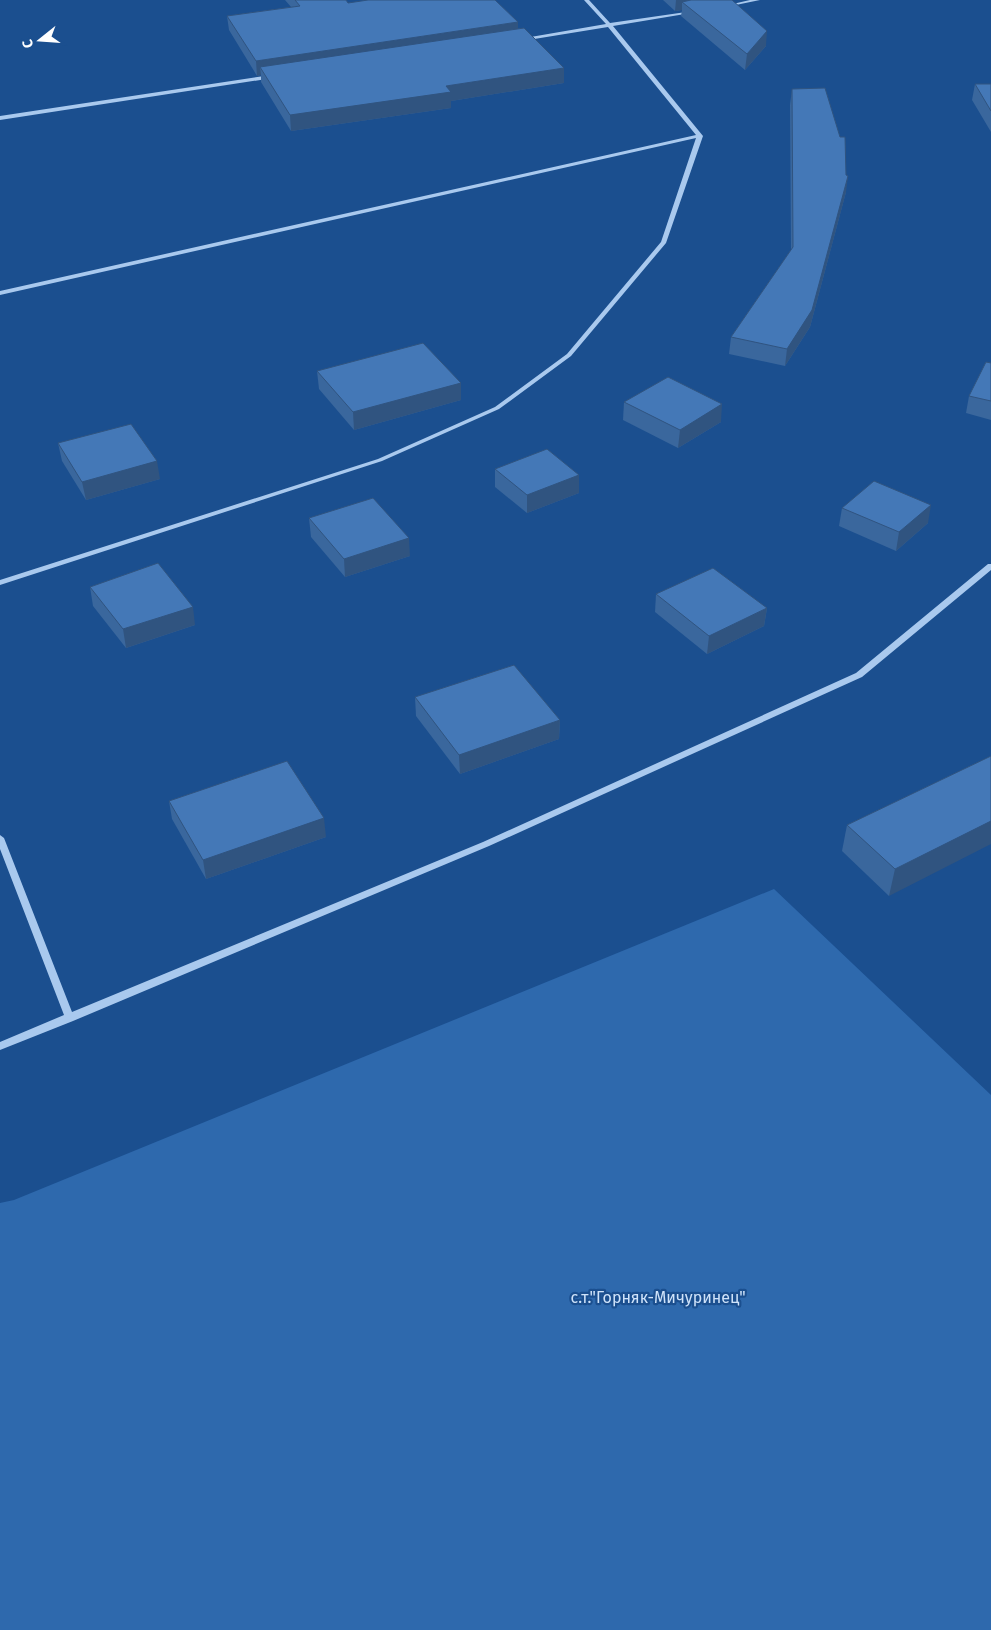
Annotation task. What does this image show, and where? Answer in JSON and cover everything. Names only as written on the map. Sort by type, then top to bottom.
[{"type":"street","points":[[586,0],[610,26],[700,136]]},
{"type":"street","points":[[719,7],[758,0]]},
{"type":"street","points":[[512,40],[610,26],[699,10]]},
{"type":"street","points":[[0,118],[276,76]]},
{"type":"street","points":[[0,293],[700,136]]},
{"type":"street","points":[[0,583],[380,460],[497,408],[569,355],[664,242],[700,136]]},
{"type":"street","points":[[0,1046],[486,844],[859,675],[991,566]]},
{"type":"street","points":[[0,838],[70,1018]]},
{"type":"green space","name":"с.т.\"Горняк-Мичуринец\"","points":[[774,889],[991,1095],[991,1630],[0,1630],[0,1203],[14,1200]]},
{"type":"building","points":[[295,0],[346,0],[348,3],[368,0],[495,0],[518,22],[256,61],[227,16],[300,6]]},
{"type":"building","points":[[691,0],[732,0],[767,31],[747,54],[682,2]]},
{"type":"building","points":[[524,28],[564,68],[446,86],[451,92],[290,115],[260,67]]},
{"type":"building","points":[[975,84],[991,84],[991,111]]},
{"type":"building","points":[[825,88],[840,137],[845,137],[846,175],[848,176],[812,310],[787,349],[731,337],[793,247],[792,89]]},
{"type":"building","points":[[423,343],[461,383],[353,412],[317,371]]},
{"type":"building","points":[[986,362],[991,363],[991,401],[969,396]]},
{"type":"building","points":[[668,377],[722,404],[680,430],[624,402]]},
{"type":"building","points":[[131,424],[157,461],[82,482],[58,443]]},
{"type":"building","points":[[547,449],[579,475],[527,495],[495,469]]},
{"type":"building","points":[[874,481],[931,505],[899,532],[842,508]]},
{"type":"building","points":[[373,498],[409,538],[344,559],[309,518]]},
{"type":"building","points":[[158,563],[193,607],[123,629],[90,587]]},
{"type":"building","points":[[713,568],[767,608],[709,636],[656,594]]},
{"type":"building","points":[[514,665],[560,720],[459,755],[415,697]]},
{"type":"building","points":[[991,756],[991,821],[895,869],[847,825]]},
{"type":"building","points":[[287,761],[324,818],[203,860],[169,801]]}]
